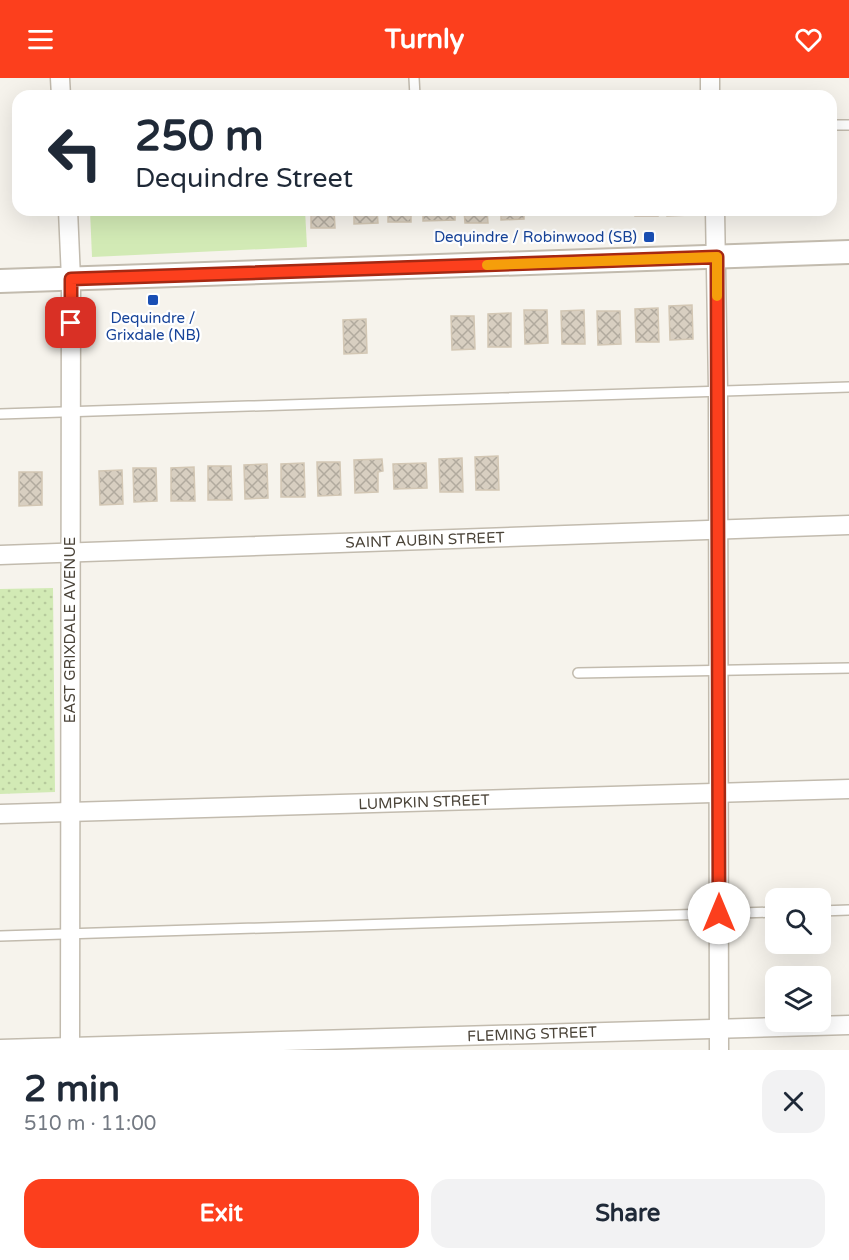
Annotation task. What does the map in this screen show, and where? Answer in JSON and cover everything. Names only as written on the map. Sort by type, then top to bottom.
[{"type":"street","name":"EAST GRIXDALE AVENUE","points":[[68,216],[71,279],[70,1048]]},
{"type":"street","points":[[715,216],[718,392],[719,1050]]},
{"type":"street","points":[[0,281],[849,252]]},
{"type":"street","name":"SAINT AUBIN STREET","points":[[0,555],[849,525]]},
{"type":"street","name":"LUMPKIN STREET","points":[[0,814],[849,789]]},
{"type":"street","name":"FLEMING STREET","points":[[0,1049],[849,1025]]},
{"type":"lane","points":[[0,414],[849,387]]},
{"type":"lane","points":[[578,673],[849,668]]},
{"type":"lane","points":[[831,911],[849,910]]},
{"type":"lane","points":[[0,936],[765,912]]},
{"type":"green space","points":[[90,216],[305,216],[307,247],[92,257]]},
{"type":"green space","points":[[53,588],[55,792],[0,794],[0,589]]},
{"type":"building","points":[[311,216],[334,216],[335,228],[311,228]]},
{"type":"building","points":[[354,216],[377,216],[378,223],[354,224]]},
{"type":"building","points":[[388,216],[411,216],[411,222],[388,222]]},
{"type":"building","points":[[423,216],[455,216],[455,220],[423,221]]},
{"type":"building","points":[[464,216],[487,216],[488,223],[465,223]]},
{"type":"building","points":[[501,216],[524,216],[524,219],[501,220]]},
{"type":"building","points":[[692,305],[693,339],[670,340],[669,306]]},
{"type":"building","points":[[658,308],[659,342],[636,342],[635,309]]},
{"type":"building","points":[[524,310],[547,310],[548,343],[525,344]]},
{"type":"building","points":[[584,310],[585,344],[562,344],[561,311]]},
{"type":"building","points":[[597,311],[620,311],[621,344],[598,345]]},
{"type":"building","points":[[511,313],[511,347],[488,347],[488,314]]},
{"type":"building","points":[[451,316],[474,316],[475,349],[452,350]]},
{"type":"building","points":[[366,319],[367,353],[344,354],[343,320]]},
{"type":"building","points":[[498,456],[499,490],[476,490],[475,457]]},
{"type":"building","points":[[462,458],[463,492],[440,492],[439,459]]},
{"type":"building","points":[[382,459],[383,471],[378,472],[378,492],[355,493],[354,460]]},
{"type":"building","points":[[317,462],[340,462],[341,495],[318,496]]},
{"type":"building","points":[[304,463],[305,497],[281,497],[281,464]]},
{"type":"building","points":[[426,463],[427,488],[394,489],[393,464]]},
{"type":"building","points":[[267,464],[268,498],[245,499],[244,465]]},
{"type":"building","points":[[208,466],[231,466],[232,500],[208,500]]},
{"type":"building","points":[[194,467],[195,501],[171,501],[171,468]]},
{"type":"building","points":[[133,468],[156,468],[157,501],[134,502]]},
{"type":"building","points":[[122,470],[123,504],[100,505],[99,471]]},
{"type":"building","points":[[19,472],[42,472],[42,505],[19,506]]},
{"type":"slow traffic","points":[[487,265],[717,257],[717,296]]},
{"type":"place","name":"Dequindre / Robinwood (SB)","points":[[649,237]]},
{"type":"place","name":"Dequindre / Grixdale (NB)","points":[[153,300]]},
{"type":"route","points":[[71,323],[71,279],[717,257],[719,913]]}]
